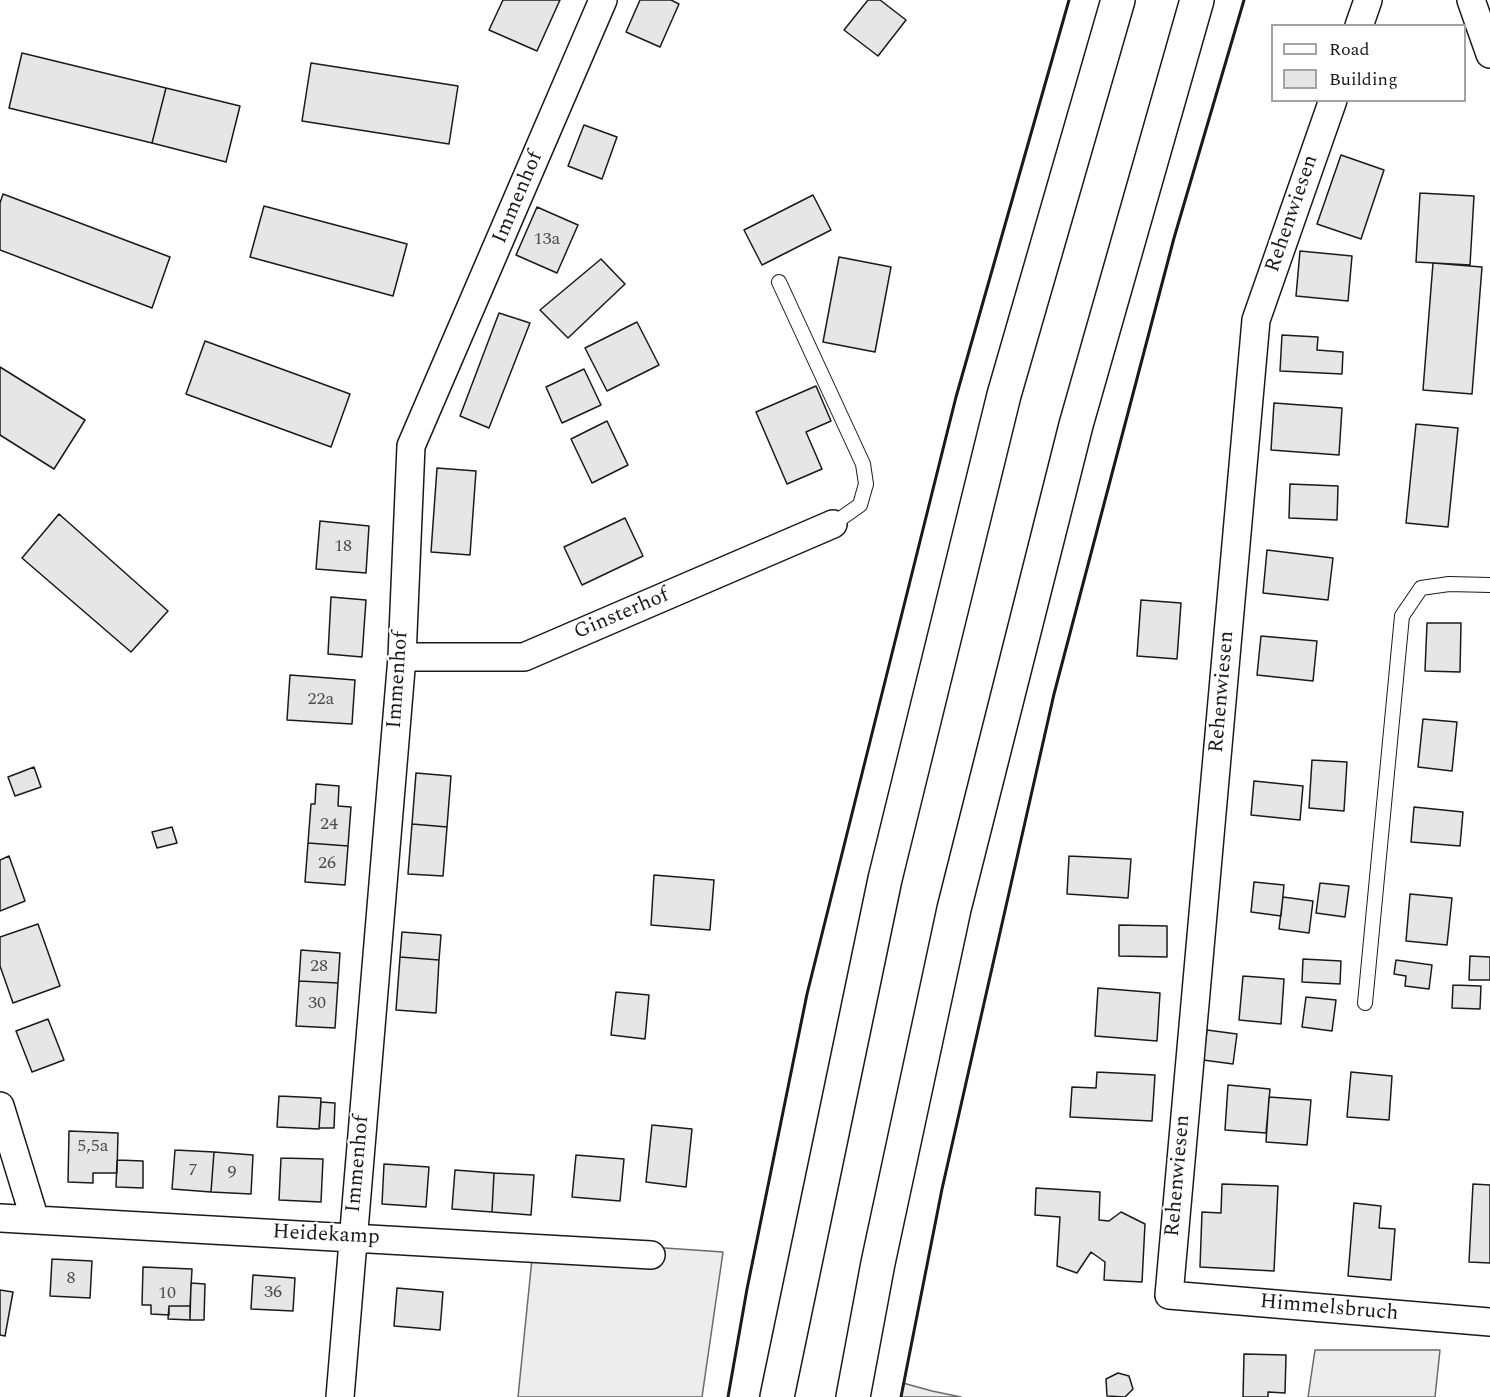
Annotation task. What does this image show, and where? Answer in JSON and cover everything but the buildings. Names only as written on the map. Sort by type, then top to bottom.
[{"type":"highway","points":[[777,1397],[885,879],[1005,395],[1118,0]]},
{"type":"highway","points":[[853,1397],[878,1263],[954,909],[1076,425],[1197,0]]},
{"type":"street","name":"Immenhof","points":[[340,1397],[402,657],[411,446],[603,0]]},
{"type":"street","points":[[1360,24],[1368,0]]},
{"type":"street","points":[[1471,0],[1490,54]]},
{"type":"street","name":"Rehenwiesen","points":[[1168,1295],[1256,320],[1332,102]]},
{"type":"street","name":"Ginsterhof","points":[[402,657],[524,657],[833,524]]},
{"type":"street","points":[[0,1106],[35,1220]]},
{"type":"street","name":"Heidekamp","points":[[0,1218],[651,1255]]},
{"type":"street","name":"Himmelsbruch","points":[[1168,1295],[1490,1322]]},
{"type":"lane","points":[[779,282],[863,464],[866,484],[860,505],[833,524]]},
{"type":"lane","points":[[1365,1003],[1402,616],[1421,588],[1449,584],[1490,585]]},
{"type":"shaded area","points":[[534,1239],[723,1252],[702,1397],[518,1397]]},
{"type":"shaded area","points":[[1315,1350],[1440,1350],[1435,1397],[1308,1397]]},
{"type":"shaded area","points":[[903,1383],[932,1391],[961,1397],[901,1397]]},
{"type":"wall","points":[[728,1397],[747,1289],[807,994],[956,397],[1069,0]]},
{"type":"wall","points":[[901,1397],[942,1189],[1054,694],[1174,238],[1244,0]]}]
